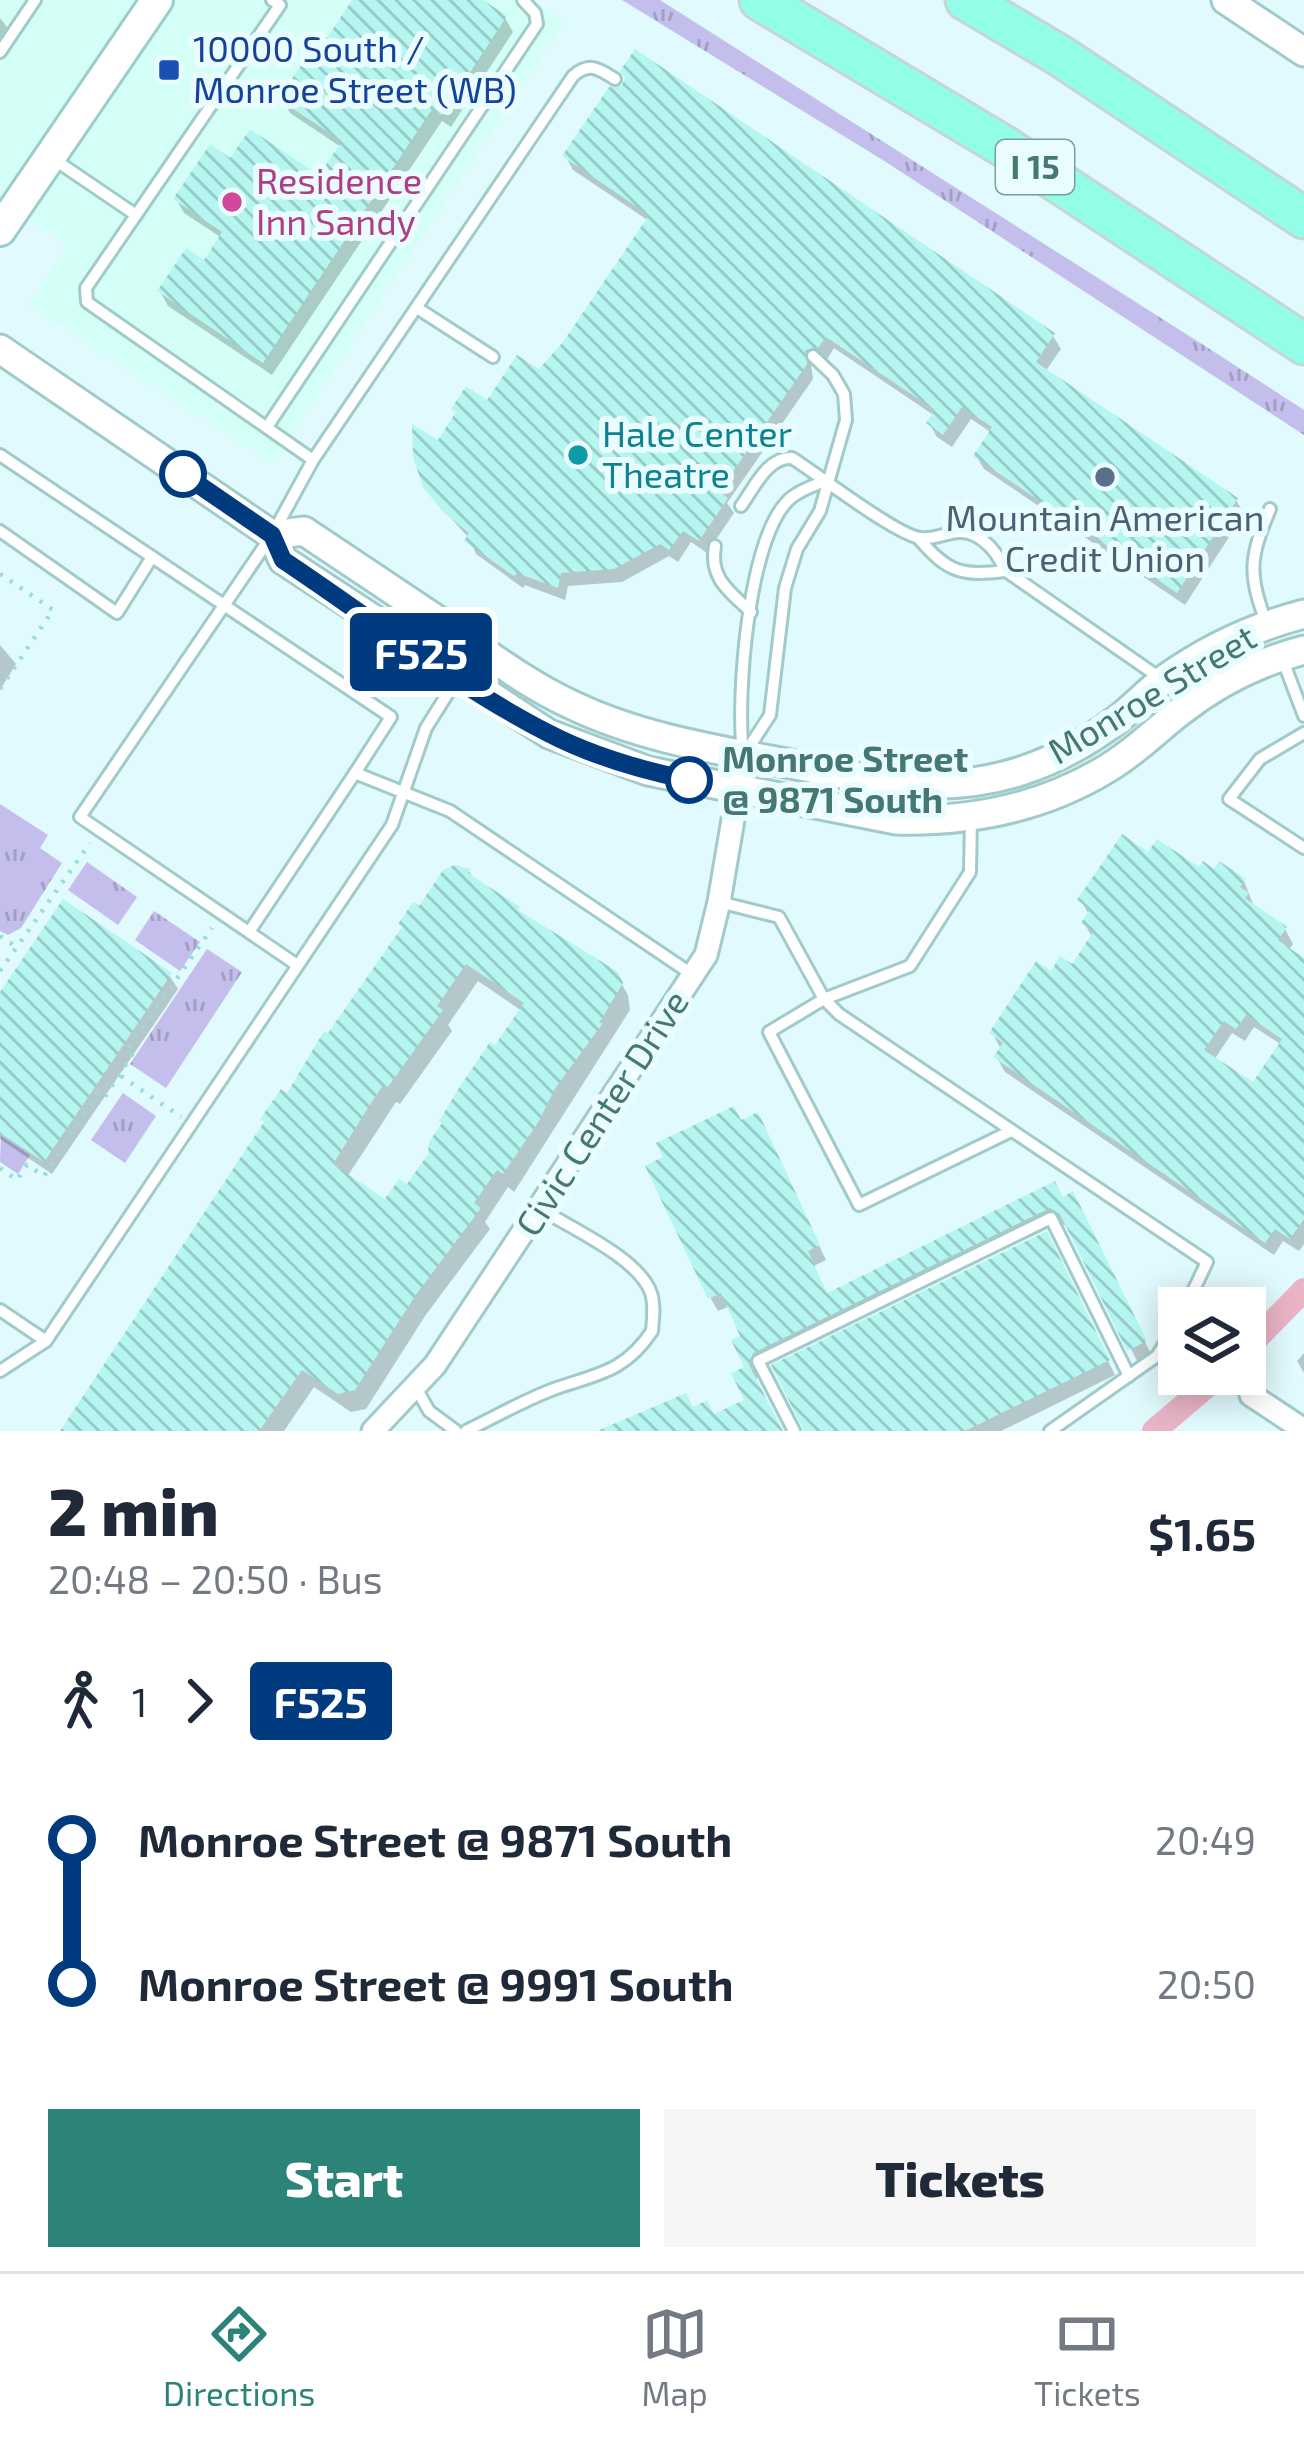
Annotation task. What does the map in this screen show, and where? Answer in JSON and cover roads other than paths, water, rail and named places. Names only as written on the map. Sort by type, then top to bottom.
[{"type":"highway","name":"I 15","points":[[760,0],[1005,147],[1304,344]]},
{"type":"highway","points":[[966,0],[1062,57],[1304,218]]},
{"type":"main road","points":[[0,230],[158,0]]},
{"type":"street","points":[[1226,0],[1304,52]]},
{"type":"street","name":"Monroe Street","points":[[0,349],[272,535],[283,560],[458,677],[549,734],[648,771],[896,820],[1006,812],[1073,788],[1144,743],[1208,691],[1293,653]]},
{"type":"street","name":"Monroe Street","points":[[272,535],[304,531],[569,704],[650,734],[877,782],[925,786],[972,783],[1021,771],[1070,751],[1216,646],[1304,614]]},
{"type":"street","name":"Civic Center Drive","points":[[373,1431],[416,1388],[706,956],[744,755]]},
{"type":"street","points":[[1251,1395],[1304,1430]]},
{"type":"lane","points":[[0,52],[35,0]]},
{"type":"lane","points":[[267,427],[537,24],[536,13],[523,0]]},
{"type":"lane","points":[[278,2],[86,288],[87,302],[313,460]]},
{"type":"lane","points":[[297,965],[80,817],[272,535],[313,460],[573,76],[583,67],[596,67],[615,79]]},
{"type":"lane","points":[[50,157],[136,215]]},
{"type":"lane","points":[[417,308],[493,357]]},
{"type":"lane","points":[[744,755],[770,715],[782,608],[797,549],[820,511],[848,408],[833,375],[812,356]]},
{"type":"lane","points":[[0,455],[391,716],[248,932]]},
{"type":"lane","points":[[741,506],[772,463],[781,457],[792,458],[919,539],[937,560],[961,573],[1006,571]]},
{"type":"lane","points":[[744,755],[738,716],[753,580],[776,517],[791,497],[827,480]]},
{"type":"lane","points":[[1267,624],[1253,590],[1252,552],[1270,509]]},
{"type":"lane","points":[[0,531],[117,613],[152,557]]},
{"type":"lane","points":[[919,539],[965,531],[995,550],[1006,571],[1163,680]]},
{"type":"lane","points":[[715,546],[713,569],[720,583],[751,608],[782,608]]},
{"type":"lane","points":[[1293,653],[1304,716]]},
{"type":"lane","points":[[0,1371],[46,1341],[392,825],[426,728],[458,677]]},
{"type":"lane","points":[[1304,733],[1260,759],[1229,799],[1304,848]]},
{"type":"lane","points":[[355,772],[450,811],[693,975]]},
{"type":"lane","points":[[971,818],[970,872],[910,966],[824,999],[769,1032],[859,1205],[1011,1131]]},
{"type":"lane","points":[[719,902],[779,917],[824,999],[839,1015],[1207,1262],[1195,1287]]},
{"type":"lane","points":[[466,1431],[556,1388],[581,1384],[623,1364],[652,1331],[651,1293],[641,1276],[626,1261],[538,1208]]},
{"type":"lane","points":[[794,1431],[758,1361],[1051,1218],[1129,1376]]},
{"type":"lane","points":[[0,1310],[46,1341]]},
{"type":"lane","points":[[1050,1431],[1158,1354]]},
{"type":"lane","points":[[416,1388],[429,1412],[456,1431]]},
{"type":"waterway","points":[[1266,1329],[1304,1290]]},
{"type":"waterway","points":[[1154,1431],[1196,1395]]},
{"type":"place","name":"10000 South / Monroe Street (WB)","points":[[169,70]]},
{"type":"place","name":"Residence Inn Sandy","points":[[232,202]]},
{"type":"place","name":"Hale Center Theatre","points":[[578,455]]},
{"type":"place","name":"Mountain American Credit Union","points":[[1105,477]]},
{"type":"place","name":"Monroe Street @ 9871 South","points":[[689,780]]}]
